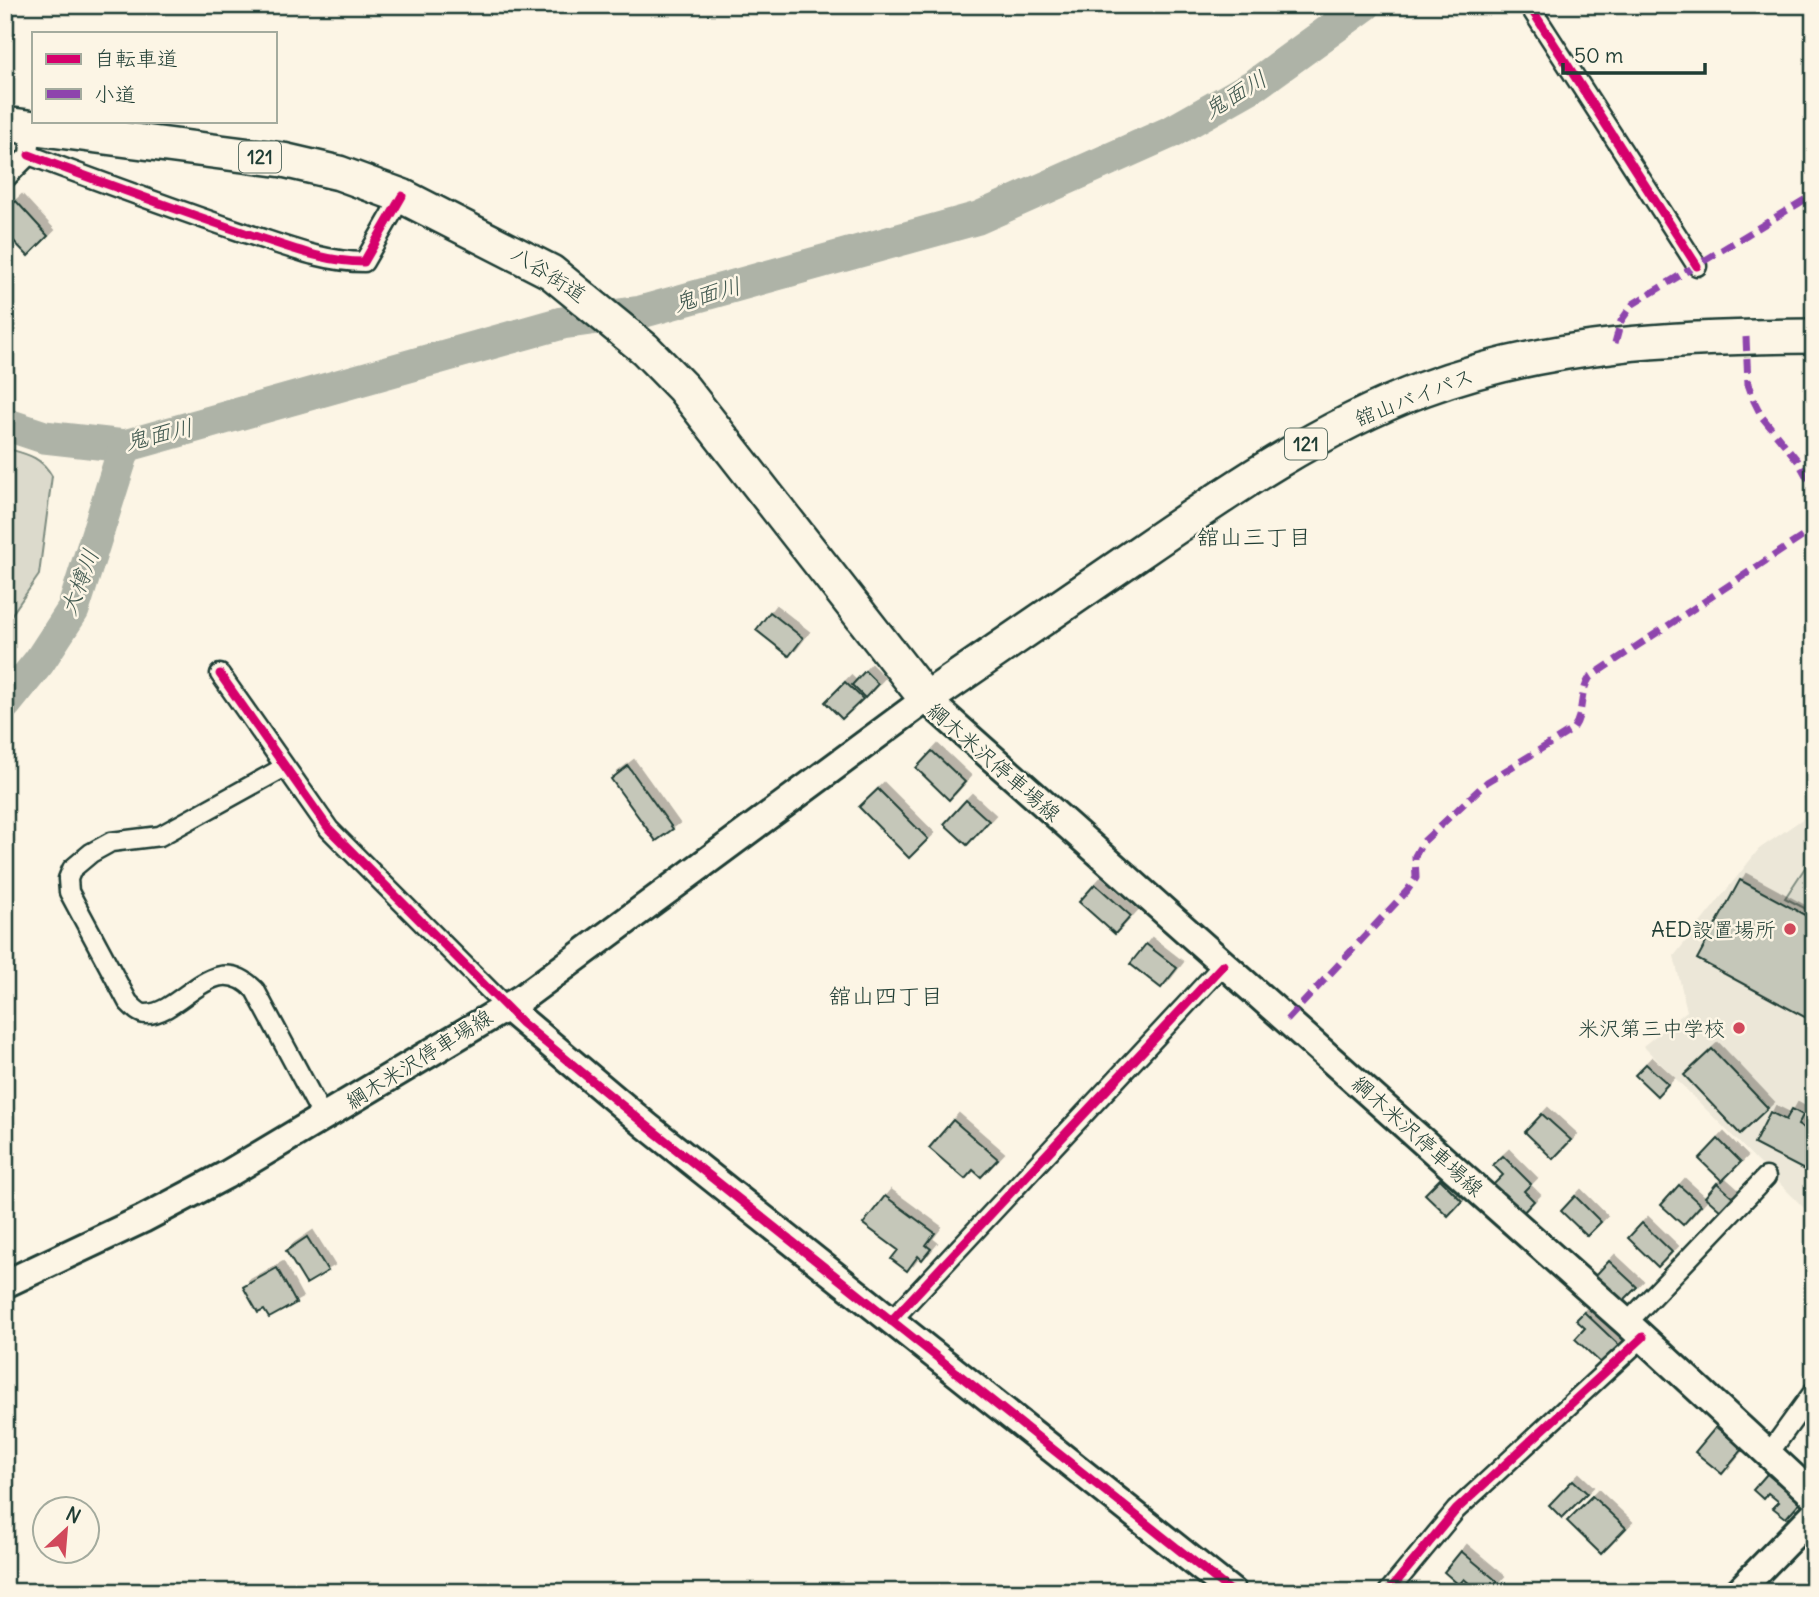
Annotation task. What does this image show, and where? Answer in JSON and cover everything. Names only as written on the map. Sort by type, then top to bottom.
[{"type":"highway","name":"八谷街道","points":[[22,135],[283,160],[340,173],[402,196],[500,243],[551,272],[595,305],[645,349],[683,388],[926,699]]},
{"type":"highway","name":"舘山バイパス","points":[[926,699],[1238,485],[1301,447],[1424,389],[1490,369],[1615,343],[1814,336]]},
{"type":"main road","name":"綱木米沢停車場線","points":[[5,1284],[143,1219],[324,1119],[522,998],[926,699],[1635,1330],[1770,1452],[1814,1496]]},
{"type":"main road","points":[[505,1006],[637,1118],[1232,1592]]},
{"type":"main road","points":[[1738,1592],[1814,1514]]},
{"type":"street","points":[[1532,5],[1530,7],[1697,266]]},
{"type":"street","points":[[5,179],[22,135],[172,208],[313,255],[351,262],[363,262],[402,196]]},
{"type":"street","points":[[220,674],[283,768],[329,829],[505,1006]]},
{"type":"street","points":[[283,768],[160,836],[111,842],[91,853],[72,869],[68,879],[69,892],[128,1002],[139,1012],[148,1014],[160,1009],[223,975],[236,976],[255,990],[324,1119]]},
{"type":"street","points":[[891,1321],[1223,965]]},
{"type":"street","points":[[1388,1592],[1436,1531],[1635,1330],[1766,1177]]},
{"type":"street","points":[[1770,1452],[1814,1391]]},
{"type":"shaded area","points":[[5,448],[38,460],[52,476],[39,575],[5,624]]},
{"type":"shaded area","name":"米沢第三中学校","points":[[1814,811],[1814,1218],[1643,1046],[1687,1011],[1674,956],[1759,849]]},
{"type":"shaded area","points":[[1814,854],[1814,913],[1785,898]]},
{"type":"building","points":[[16,201],[48,236],[28,256],[5,232],[5,211]]},
{"type":"building","points":[[770,612],[803,638],[789,656],[756,630]]},
{"type":"building","points":[[865,671],[878,684],[865,698],[852,685]]},
{"type":"building","points":[[845,682],[863,699],[842,719],[825,702]]},
{"type":"building","points":[[932,751],[965,782],[949,800],[916,768]]},
{"type":"building","points":[[628,766],[673,829],[656,841],[611,779]]},
{"type":"building","points":[[878,789],[928,839],[909,858],[859,807]]},
{"type":"building","points":[[966,800],[989,821],[967,845],[944,824]]},
{"type":"building","points":[[1740,880],[1814,920],[1814,1022],[1697,959]]},
{"type":"building","points":[[1095,884],[1131,916],[1115,934],[1079,902]]},
{"type":"building","points":[[1146,944],[1177,968],[1161,988],[1130,964]]},
{"type":"building","points":[[1712,1049],[1768,1108],[1740,1134],[1684,1075]]},
{"type":"building","points":[[1646,1064],[1668,1084],[1657,1096],[1635,1075]]},
{"type":"building","points":[[1792,1109],[1803,1115],[1798,1125],[1814,1134],[1814,1175],[1754,1144],[1770,1112],[1786,1120]]},
{"type":"building","points":[[1542,1114],[1571,1140],[1553,1159],[1525,1132]]},
{"type":"building","points":[[953,1120],[998,1159],[981,1177],[973,1170],[965,1179],[929,1148]]},
{"type":"building","points":[[1718,1139],[1741,1162],[1722,1181],[1699,1159]]},
{"type":"building","points":[[1503,1156],[1531,1184],[1524,1191],[1534,1201],[1520,1216],[1491,1187],[1503,1175],[1493,1165]]},
{"type":"building","points":[[1440,1179],[1462,1201],[1448,1216],[1425,1194]]},
{"type":"building","points":[[1717,1183],[1734,1198],[1722,1212],[1705,1197]]},
{"type":"building","points":[[1679,1185],[1701,1205],[1683,1225],[1661,1205]]},
{"type":"building","points":[[885,1196],[935,1233],[926,1245],[931,1249],[922,1260],[918,1256],[907,1271],[891,1259],[898,1250],[863,1224]]},
{"type":"building","points":[[1575,1196],[1601,1222],[1587,1236],[1561,1211]]},
{"type":"building","points":[[1642,1223],[1672,1252],[1658,1267],[1628,1238]]},
{"type":"building","points":[[307,1237],[328,1271],[306,1284],[286,1251]]},
{"type":"building","points":[[1609,1261],[1637,1287],[1622,1302],[1595,1276]]},
{"type":"building","points":[[277,1268],[296,1303],[269,1318],[264,1310],[258,1313],[243,1287]]},
{"type":"building","points":[[1584,1312],[1620,1346],[1602,1364],[1575,1339],[1585,1328],[1576,1320]]},
{"type":"building","points":[[1716,1427],[1743,1449],[1722,1474],[1695,1452]]},
{"type":"building","points":[[1767,1474],[1800,1502],[1786,1518],[1773,1508],[1779,1502],[1768,1493],[1763,1499],[1753,1490]]},
{"type":"building","points":[[1573,1480],[1587,1493],[1562,1518],[1549,1505]]},
{"type":"building","points":[[1592,1496],[1626,1528],[1601,1554],[1567,1521]]},
{"type":"building","points":[[1461,1551],[1498,1582],[1489,1592],[1479,1592],[1464,1579],[1459,1585],[1444,1572]]},
{"type":"waterway","name":"鬼面川","points":[[5,424],[44,437],[125,446],[562,323],[641,312],[978,218],[1173,131],[1256,84],[1365,5]]},
{"type":"waterway","name":"大樽川","points":[[5,704],[39,662],[73,610],[125,446]]},
{"type":"marked path","points":[[1615,343],[1621,321],[1633,304],[1814,194]]},
{"type":"marked path","points":[[1746,337],[1748,384],[1754,401],[1762,417],[1798,461],[1814,490]]},
{"type":"marked path","points":[[1287,1020],[1407,891],[1416,878],[1415,856],[1423,842],[1487,782],[1572,730],[1579,718],[1584,691],[1590,677],[1814,529]]},
{"type":"cycle path","points":[[1532,5],[1530,7],[1697,266]]},
{"type":"cycle path","points":[[29,155],[274,243],[318,256],[349,261],[364,262],[402,196]]},
{"type":"cycle path","points":[[220,674],[329,829],[522,1023],[647,1126],[1232,1592]]},
{"type":"cycle path","points":[[891,1321],[1223,965]]},
{"type":"cycle path","points":[[1388,1592],[1456,1510],[1643,1337]]},
{"type":"place","name":"AED設置場所","points":[[1790,929]]},
{"type":"place","name":"米沢第三中学校","points":[[1739,1028]]},
{"type":"district","name":"舘山三丁目","points":[[1254,536]]},
{"type":"district","name":"舘山四丁目","points":[[886,995]]}]
